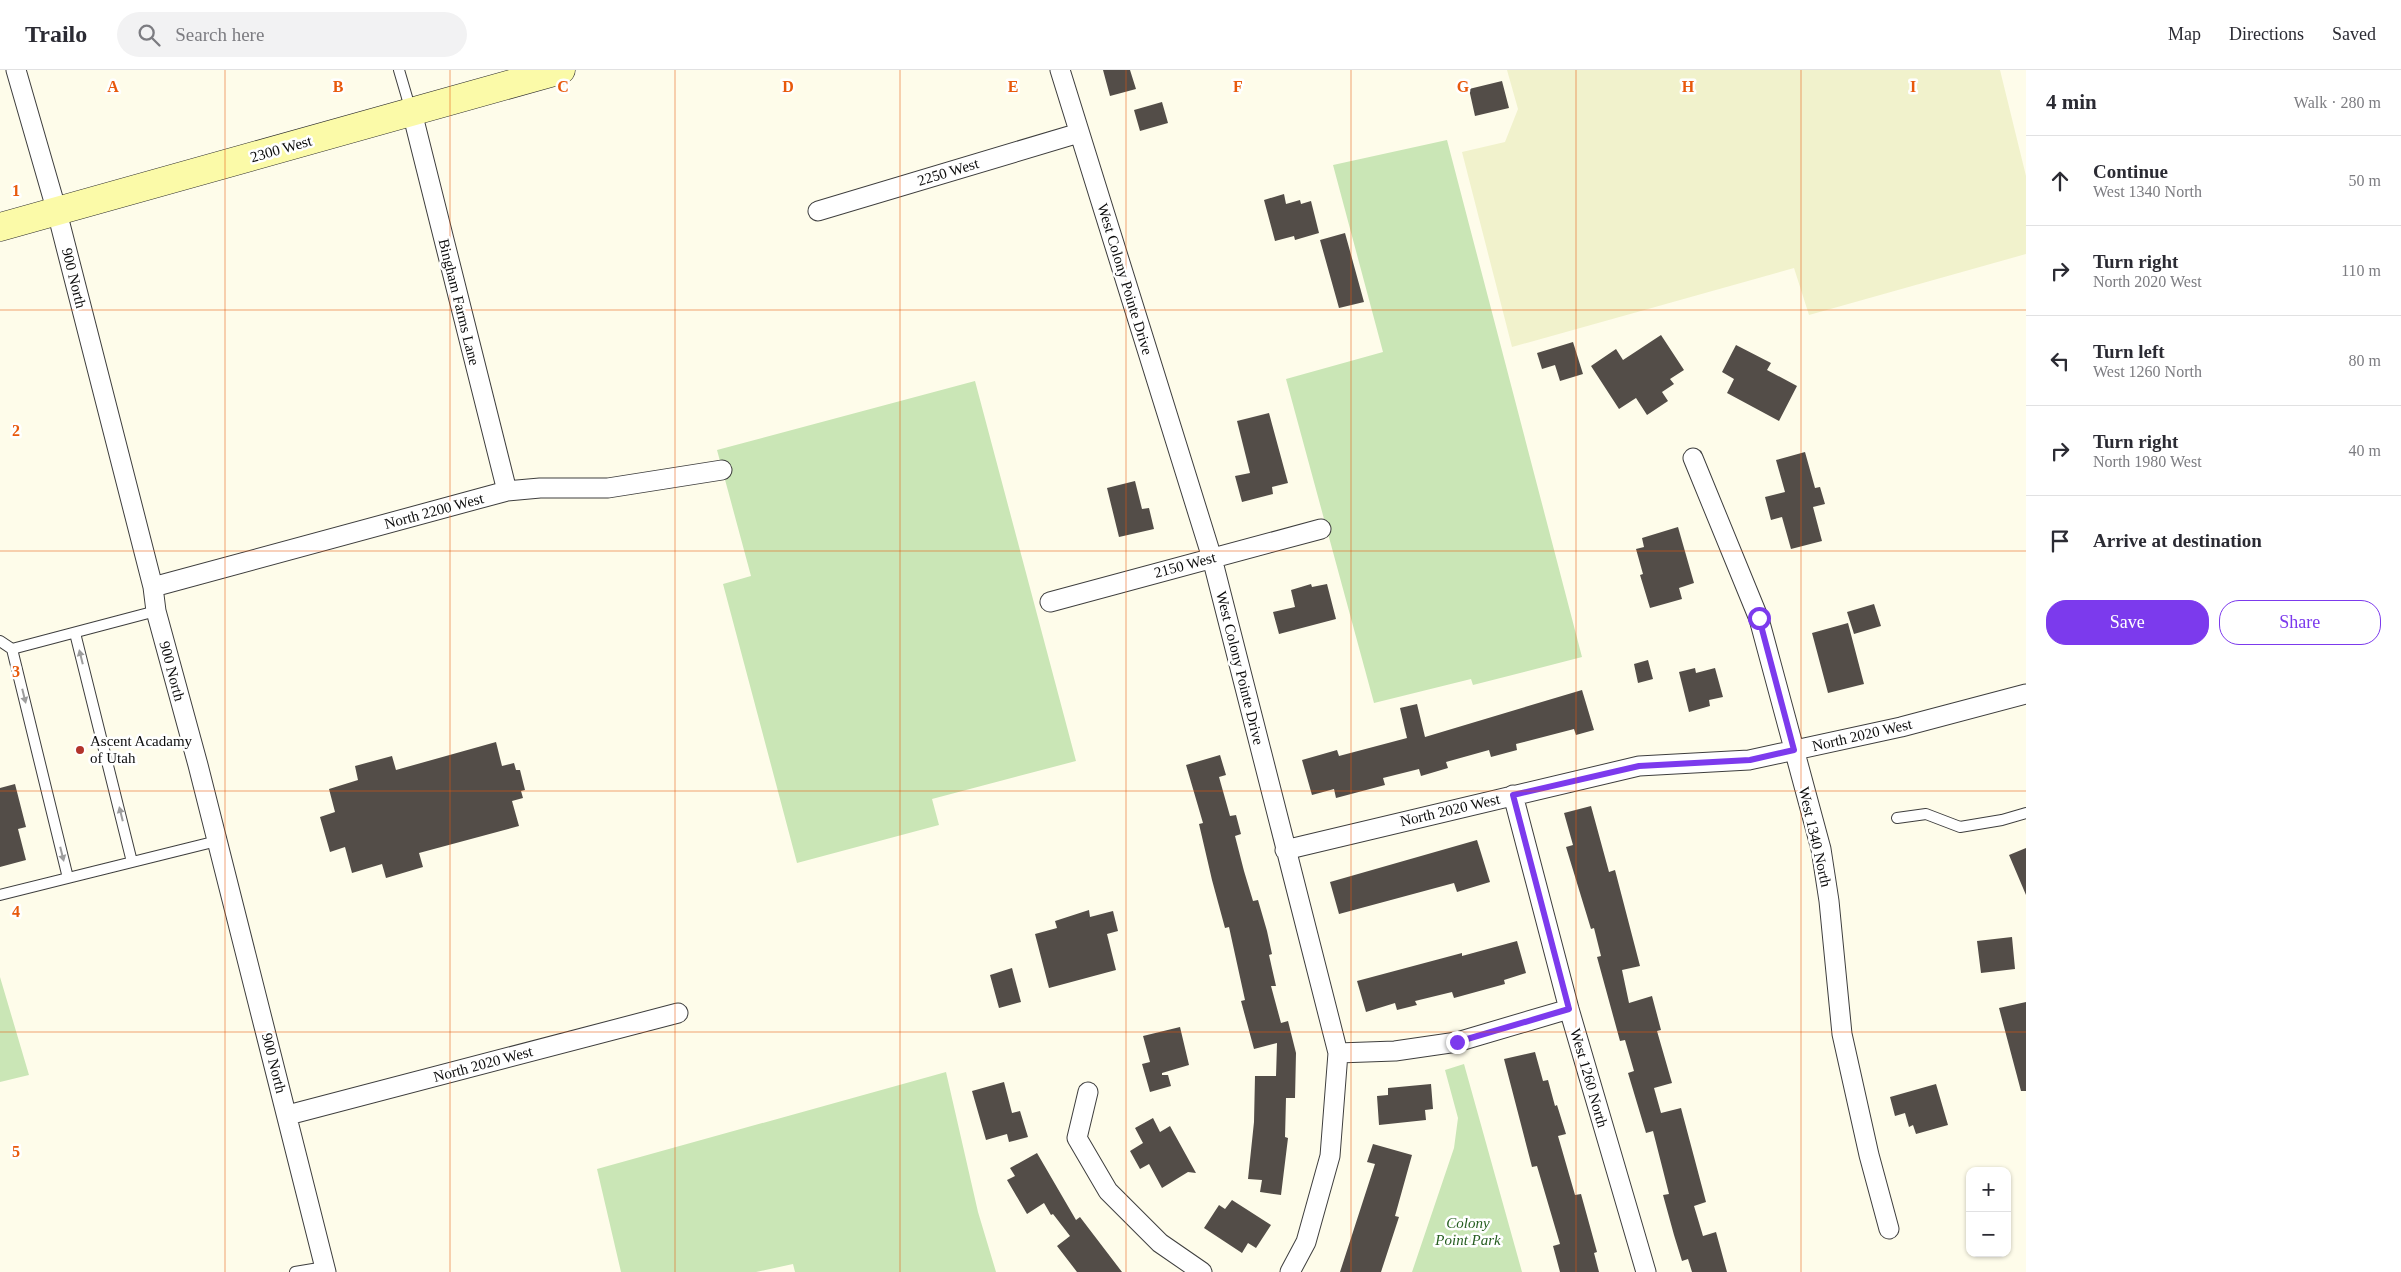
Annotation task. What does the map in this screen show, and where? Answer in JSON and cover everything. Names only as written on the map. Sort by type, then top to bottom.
[{"type":"main road","name":"2300 West","points":[[0,227],[561,70]]},
{"type":"street","name":"900 North","points":[[16,70],[57,212],[153,587],[156,611],[288,1115],[325,1270]]},
{"type":"street","name":"West Colony Pointe Drive","points":[[1060,70],[1212,558],[1338,1053],[1330,1156],[1306,1242],[1290,1272]]},
{"type":"street","name":"Bingham Farms Lane","points":[[412,112],[507,491]]},
{"type":"street","name":"2250 West","points":[[818,211],[1079,132]]},
{"type":"street","name":"West 1340 North","points":[[1693,458],[1759,618],[1821,849],[1829,902],[1842,1034],[1869,1155],[1889,1229]]},
{"type":"street","name":"North 2200 West","points":[[153,587],[507,491],[540,488],[608,488],[722,470]]},
{"type":"street","name":"2150 West","points":[[1050,602],[1321,528]]},
{"type":"street","name":"North 2020 West","points":[[1285,850],[1639,766],[1750,760],[1901,727],[2026,694]]},
{"type":"street","name":"West 1260 North","points":[[1513,795],[1569,1009],[1646,1272]]},
{"type":"street","points":[[1338,1053],[1395,1051],[1457,1042],[1569,1009]]},
{"type":"street","name":"North 2020 West","points":[[288,1115],[678,1013]]},
{"type":"street","points":[[1088,1092],[1077,1138],[1108,1191],[1160,1243],[1202,1272]]},
{"type":"lane","points":[[399,70],[412,112]]},
{"type":"lane","points":[[12,649],[156,611]]},
{"type":"lane","points":[[75,632],[132,862]]},
{"type":"lane","points":[[0,641],[12,649],[68,878]]},
{"type":"lane","points":[[1897,818],[1926,814],[1960,827],[2002,820],[2026,813]]},
{"type":"lane","points":[[0,895],[217,841]]},
{"type":"lane","points":[[295,1272],[325,1270]]},
{"type":"green space","points":[[1507,70],[2000,70],[2026,176],[2026,254],[1809,315],[1794,268],[1512,347],[1462,152],[1505,142],[1518,109]]},
{"type":"green space","points":[[1447,140],[1582,657],[1473,685],[1471,679],[1374,703],[1286,379],[1383,352],[1333,165]]},
{"type":"green space","points":[[975,381],[1076,761],[932,799],[939,825],[797,863],[723,584],[751,576],[717,450]]},
{"type":"green space","points":[[0,977],[29,1075],[0,1082]]},
{"type":"green space","name":"Colony Point Park","points":[[1464,1064],[1522,1272],[1412,1272],[1454,1148],[1458,1118],[1445,1070]]},
{"type":"green space","points":[[946,1072],[978,1212],[996,1272],[795,1272],[793,1264],[756,1272],[621,1272],[597,1169]]},
{"type":"building","points":[[1103,70],[1130,70],[1136,89],[1110,96]]},
{"type":"building","points":[[1502,81],[1509,108],[1475,116],[1469,89]]},
{"type":"building","points":[[1162,102],[1168,123],[1140,131],[1134,110]]},
{"type":"building","points":[[1284,194],[1286,204],[1300,200],[1301,204],[1311,201],[1319,233],[1295,240],[1294,236],[1275,241],[1264,200]]},
{"type":"building","points":[[1345,233],[1364,302],[1339,308],[1320,240]]},
{"type":"building","points":[[1661,335],[1684,370],[1670,379],[1674,384],[1662,392],[1668,401],[1647,415],[1636,398],[1619,409],[1591,366],[1616,349],[1623,360]]},
{"type":"building","points":[[1573,342],[1583,374],[1560,381],[1555,365],[1542,369],[1537,353]]},
{"type":"building","points":[[1736,345],[1771,363],[1767,370],[1797,386],[1779,421],[1727,393],[1734,379],[1722,372]]},
{"type":"building","points":[[1269,413],[1288,483],[1272,487],[1273,494],[1242,502],[1235,476],[1250,473],[1237,421]]},
{"type":"building","points":[[1805,452],[1815,488],[1820,487],[1825,504],[1813,507],[1822,541],[1791,549],[1782,517],[1771,520],[1765,497],[1785,492],[1776,460]]},
{"type":"building","points":[[1135,481],[1142,509],[1149,508],[1154,529],[1119,537],[1107,488]]},
{"type":"building","points":[[1678,527],[1694,583],[1679,588],[1682,599],[1650,608],[1640,575],[1643,574],[1636,549],[1644,547],[1642,538]]},
{"type":"building","points":[[1311,584],[1312,587],[1327,584],[1336,619],[1279,634],[1273,612],[1295,607],[1291,590]]},
{"type":"building","points":[[1874,604],[1881,626],[1854,634],[1847,612]]},
{"type":"building","points":[[1848,623],[1864,684],[1828,693],[1812,633]]},
{"type":"building","points":[[1648,660],[1653,679],[1638,683],[1634,664]]},
{"type":"building","points":[[1695,668],[1696,673],[1715,668],[1723,697],[1709,700],[1710,706],[1689,712],[1679,672]]},
{"type":"building","points":[[1582,690],[1594,730],[1576,735],[1574,729],[1516,744],[1517,750],[1491,757],[1489,750],[1446,762],[1448,768],[1421,776],[1419,769],[1383,778],[1385,785],[1336,798],[1334,789],[1312,795],[1302,760],[1337,750],[1339,756],[1407,738],[1400,708],[1417,704],[1425,737]]},
{"type":"building","points":[[496,742],[502,766],[514,763],[516,770],[520,770],[525,790],[521,791],[523,798],[512,801],[519,826],[419,853],[423,867],[386,878],[382,864],[352,873],[345,847],[330,852],[320,817],[335,812],[329,789],[358,780],[355,766],[392,756],[396,770]]},
{"type":"building","points":[[1220,755],[1226,775],[1219,777],[1230,816],[1236,815],[1241,834],[1235,836],[1244,871],[1253,901],[1258,900],[1267,931],[1272,954],[1269,955],[1276,986],[1271,986],[1281,1023],[1288,1021],[1296,1053],[1295,1098],[1286,1098],[1285,1137],[1288,1138],[1281,1195],[1260,1192],[1262,1180],[1248,1179],[1254,1122],[1255,1076],[1276,1076],[1277,1043],[1254,1049],[1241,1001],[1245,1000],[1229,927],[1225,928],[1212,880],[1199,824],[1203,823],[1186,765]]},
{"type":"building","points":[[15,784],[26,827],[18,829],[26,860],[0,867],[0,788]]},
{"type":"building","points":[[1591,806],[1609,872],[1615,870],[1640,966],[1622,970],[1629,1003],[1652,996],[1661,1030],[1657,1031],[1672,1083],[1654,1088],[1661,1113],[1681,1108],[1706,1202],[1694,1206],[1703,1236],[1716,1232],[1727,1272],[1692,1272],[1688,1259],[1682,1261],[1674,1235],[1663,1195],[1669,1194],[1653,1131],[1646,1133],[1628,1073],[1634,1071],[1625,1040],[1620,1041],[1597,957],[1601,956],[1594,928],[1591,929],[1566,847],[1573,845],[1564,813]]},
{"type":"building","points":[[1477,840],[1490,882],[1457,892],[1454,883],[1339,914],[1330,882]]},
{"type":"building","points":[[2026,848],[2026,895],[2009,855]]},
{"type":"building","points":[[1089,910],[1090,917],[1113,911],[1118,931],[1107,934],[1116,970],[1049,988],[1035,934],[1057,928],[1055,921]]},
{"type":"building","points":[[2012,937],[2015,969],[1981,973],[1977,941]]},
{"type":"building","points":[[1517,941],[1526,973],[1504,980],[1505,984],[1454,998],[1452,992],[1415,1001],[1417,1005],[1397,1010],[1395,1003],[1366,1012],[1357,981],[1462,953],[1462,956]]},
{"type":"building","points":[[1012,968],[1021,1002],[999,1008],[990,975]]},
{"type":"building","points":[[2026,1002],[2026,1091],[2021,1091],[1999,1008]]},
{"type":"building","points":[[1180,1027],[1189,1065],[1162,1073],[1162,1075],[1168,1075],[1171,1086],[1150,1092],[1142,1064],[1150,1062],[1143,1036]]},
{"type":"building","points":[[1535,1052],[1543,1081],[1548,1080],[1555,1106],[1557,1105],[1566,1134],[1558,1136],[1575,1195],[1581,1194],[1597,1252],[1594,1253],[1599,1272],[1560,1272],[1553,1246],[1560,1244],[1537,1166],[1532,1167],[1504,1059]]},
{"type":"building","points":[[1004,1082],[1012,1113],[1020,1111],[1028,1137],[1009,1142],[1007,1134],[986,1140],[972,1091]]},
{"type":"building","points":[[1431,1084],[1433,1109],[1425,1110],[1426,1120],[1379,1125],[1377,1096],[1388,1095],[1388,1088]]},
{"type":"building","points":[[1936,1084],[1948,1125],[1916,1134],[1913,1125],[1909,1127],[1905,1113],[1895,1116],[1890,1097]]},
{"type":"building","points":[[1153,1118],[1160,1132],[1170,1126],[1196,1173],[1188,1172],[1162,1188],[1149,1164],[1140,1169],[1130,1151],[1143,1143],[1135,1128]]},
{"type":"building","points":[[1373,1144],[1412,1155],[1395,1216],[1399,1217],[1381,1272],[1340,1272],[1375,1164],[1367,1162]]},
{"type":"building","points":[[1037,1153],[1076,1220],[1080,1217],[1122,1272],[1077,1272],[1057,1246],[1070,1236],[1053,1214],[1051,1215],[1044,1203],[1027,1214],[1007,1180],[1015,1176],[1010,1168]]},
{"type":"building","points":[[1232,1200],[1271,1225],[1256,1248],[1248,1243],[1242,1253],[1204,1228],[1219,1205],[1225,1209]]},
{"type":"place","name":"Ascent Acadamy of Utah","points":[[80,750]]},
{"type":"route","points":[[1457,1042],[1569,1009],[1513,795],[1639,766],[1750,760],[1794,750],[1759,618]]}]
